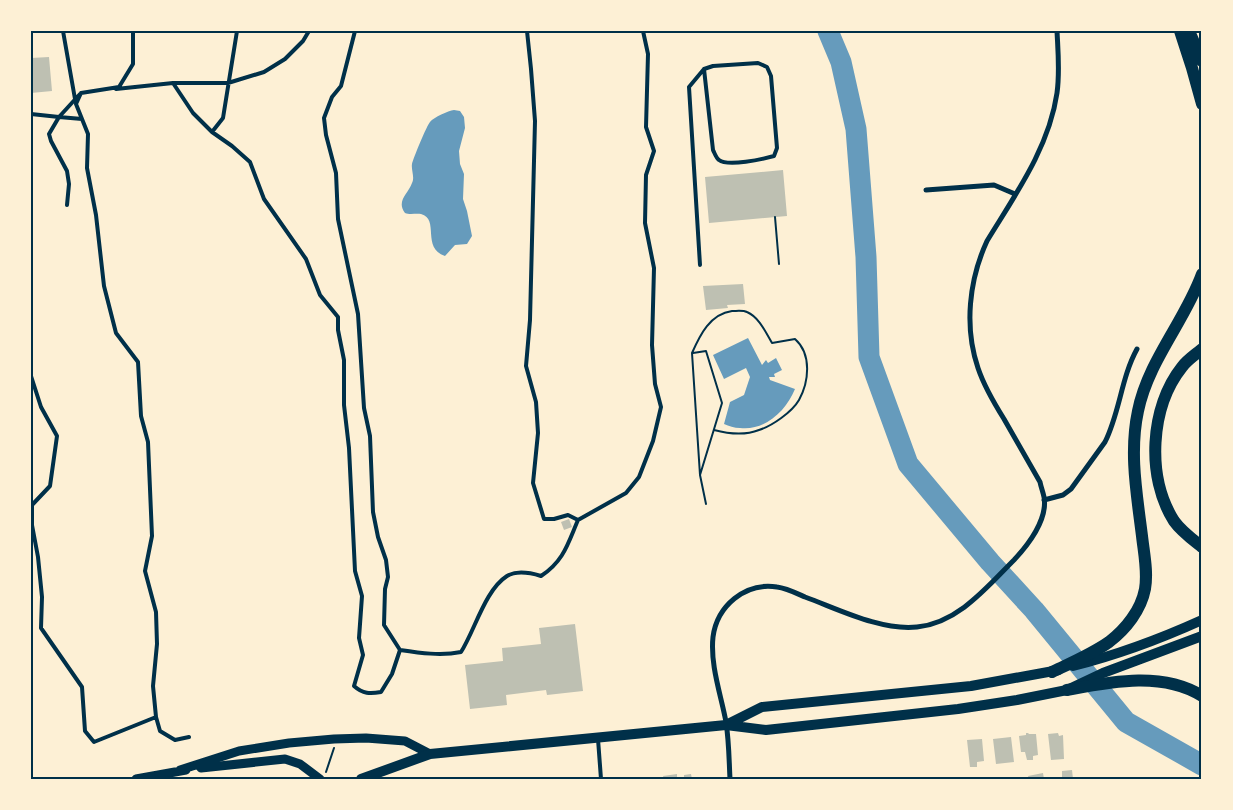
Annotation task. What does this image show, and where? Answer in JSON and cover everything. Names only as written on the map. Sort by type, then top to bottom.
[{"type":"highway","points":[[1180,31],[1202,104]]},
{"type":"highway","points":[[1189,31],[1202,61]]},
{"type":"highway","points":[[1052,672],[1084,657],[1109,642],[1127,626],[1135,615],[1145,592],[1146,566],[1134,469],[1133,438],[1138,410],[1150,374],[1184,312],[1202,274]]},
{"type":"highway","points":[[1202,349],[1187,360],[1174,379],[1164,400],[1158,422],[1156,441],[1157,469],[1165,504],[1178,526],[1202,547]]},
{"type":"highway","points":[[1067,690],[1120,680],[1166,683],[1196,692],[1202,696]]},
{"type":"main road","points":[[726,724],[762,707],[971,686],[1052,672],[1099,659],[1202,620]]},
{"type":"main road","points":[[361,779],[430,754],[726,724],[766,730],[966,708],[1017,700],[1067,690],[1104,673],[1202,636]]},
{"type":"street","points":[[730,779],[726,724],[712,651],[713,634],[718,619],[726,605],[741,594],[754,588],[778,587],[874,622],[894,627],[917,627],[938,622],[978,597],[1018,555],[1032,536],[1042,517],[1044,500],[1040,482],[986,389],[978,368],[971,341],[970,304],[974,274],[987,241],[1038,154],[1053,112],[1058,92],[1057,31]]},
{"type":"street","points":[[926,190],[994,185],[1015,194]]},
{"type":"street","points":[[1044,500],[1063,495],[1071,489],[1105,442],[1126,376],[1138,349]]},
{"type":"street","points":[[180,770],[239,751],[289,743],[334,739],[366,738],[405,741],[430,754]]},
{"type":"street","points":[[136,779],[180,770],[285,759],[300,764],[323,776]]},
{"type":"lane","points":[[63,31],[75,99]]},
{"type":"lane","points":[[67,205],[69,184],[67,171],[49,134],[59,116],[81,93],[119,87],[133,64],[133,31]]},
{"type":"lane","points":[[212,132],[223,118],[237,31]]},
{"type":"lane","points":[[81,93],[173,83],[228,83],[264,72],[285,59],[303,41],[309,31]]},
{"type":"lane","points":[[355,31],[341,86],[332,97],[324,118],[326,135],[336,173],[338,219],[358,314],[364,408],[370,436],[373,512],[388,576],[385,589],[384,625],[400,650],[424,654],[461,652],[488,597],[508,575],[527,572],[541,576],[553,568],[563,556],[578,520],[626,493],[639,477],[653,441],[661,407],[655,384],[652,345],[654,268],[645,223],[646,175],[654,151],[646,127],[648,54],[643,31]]},
{"type":"lane","points":[[527,31],[532,69],[535,121],[530,320],[526,366],[536,402],[538,433],[533,483],[544,519],[554,519],[568,515],[578,520]]},
{"type":"lane","points":[[700,265],[688,86],[704,69],[758,63],[767,67],[771,76],[777,148],[774,156],[766,158],[725,164],[718,160],[713,150],[704,69]]},
{"type":"lane","points":[[173,83],[193,113],[212,132],[250,162],[264,199],[306,259],[320,295],[338,316],[338,330],[344,360],[344,405],[349,448],[355,571],[362,596],[359,638],[363,655],[354,686],[370,694],[381,692],[392,674],[400,650]]},
{"type":"lane","points":[[81,93],[76,104],[88,134],[87,168],[96,215],[104,286],[116,333],[138,362],[142,416],[148,442],[152,536],[145,571],[156,612],[157,644],[153,686],[156,717],[160,731],[175,740],[189,737]]},
{"type":"lane","points":[[31,114],[82,118]]},
{"type":"lane","points":[[31,376],[41,407],[56,436],[50,486],[32,505],[32,525],[42,596],[41,628],[82,687],[85,731],[94,742],[156,717]]},
{"type":"lane","points":[[598,737],[601,779]]},
{"type":"path","points":[[775,217],[779,264]]},
{"type":"path","points":[[706,504],[700,475],[692,353],[700,335],[716,317],[726,312],[738,310],[748,312],[756,319],[772,343],[795,339],[801,345],[805,353],[807,365],[805,384],[798,401],[771,426],[758,431],[740,434],[714,430]]},
{"type":"path","points":[[692,353],[706,351],[722,403],[700,475]]},
{"type":"path","points":[[323,776],[334,744]]},
{"type":"water","points":[[454,110],[460,111],[464,117],[465,128],[459,151],[460,164],[464,174],[463,199],[472,236],[467,244],[455,245],[445,256],[434,247],[431,227],[427,217],[421,214],[405,213],[402,201],[413,181],[413,161],[428,124],[438,116]]},
{"type":"water","points":[[748,338],[762,365],[766,360],[768,363],[776,358],[782,370],[774,374],[775,377],[769,377],[770,380],[795,389],[786,405],[774,418],[758,426],[736,428],[724,424],[730,402],[744,395],[750,377],[746,368],[724,379],[713,355]]},
{"type":"building","points":[[49,57],[52,91],[31,93],[31,58]]},
{"type":"building","points":[[783,170],[787,216],[709,223],[705,177]]},
{"type":"building","points":[[743,284],[745,304],[727,305],[728,308],[706,310],[703,286]]},
{"type":"building","points":[[569,519],[572,527],[564,530],[561,522]]},
{"type":"building","points":[[575,624],[583,691],[547,695],[546,690],[506,695],[507,705],[470,709],[465,665],[503,661],[502,648],[541,644],[539,628]]},
{"type":"building","points":[[1026,733],[1036,734],[1038,755],[1033,756],[1033,760],[1027,760],[1025,752],[1021,752],[1019,736],[1026,735]]},
{"type":"building","points":[[1058,733],[1059,736],[1063,735],[1064,759],[1051,760],[1048,734]]},
{"type":"building","points":[[1011,737],[1014,762],[996,764],[993,739]]},
{"type":"building","points":[[982,739],[984,761],[977,762],[977,767],[970,767],[967,740]]},
{"type":"building","points":[[1072,770],[1073,779],[1062,779],[1062,771]]},
{"type":"building","points":[[1043,773],[1044,779],[1029,779],[1028,776]]},
{"type":"building","points":[[677,774],[677,779],[664,779],[663,776]]},
{"type":"building","points":[[691,774],[692,779],[684,779],[684,775]]},
{"type":"waterway","points":[[828,31],[841,62],[856,129],[866,257],[869,357],[908,464],[990,562],[1034,610],[1126,722],[1202,765]]}]
